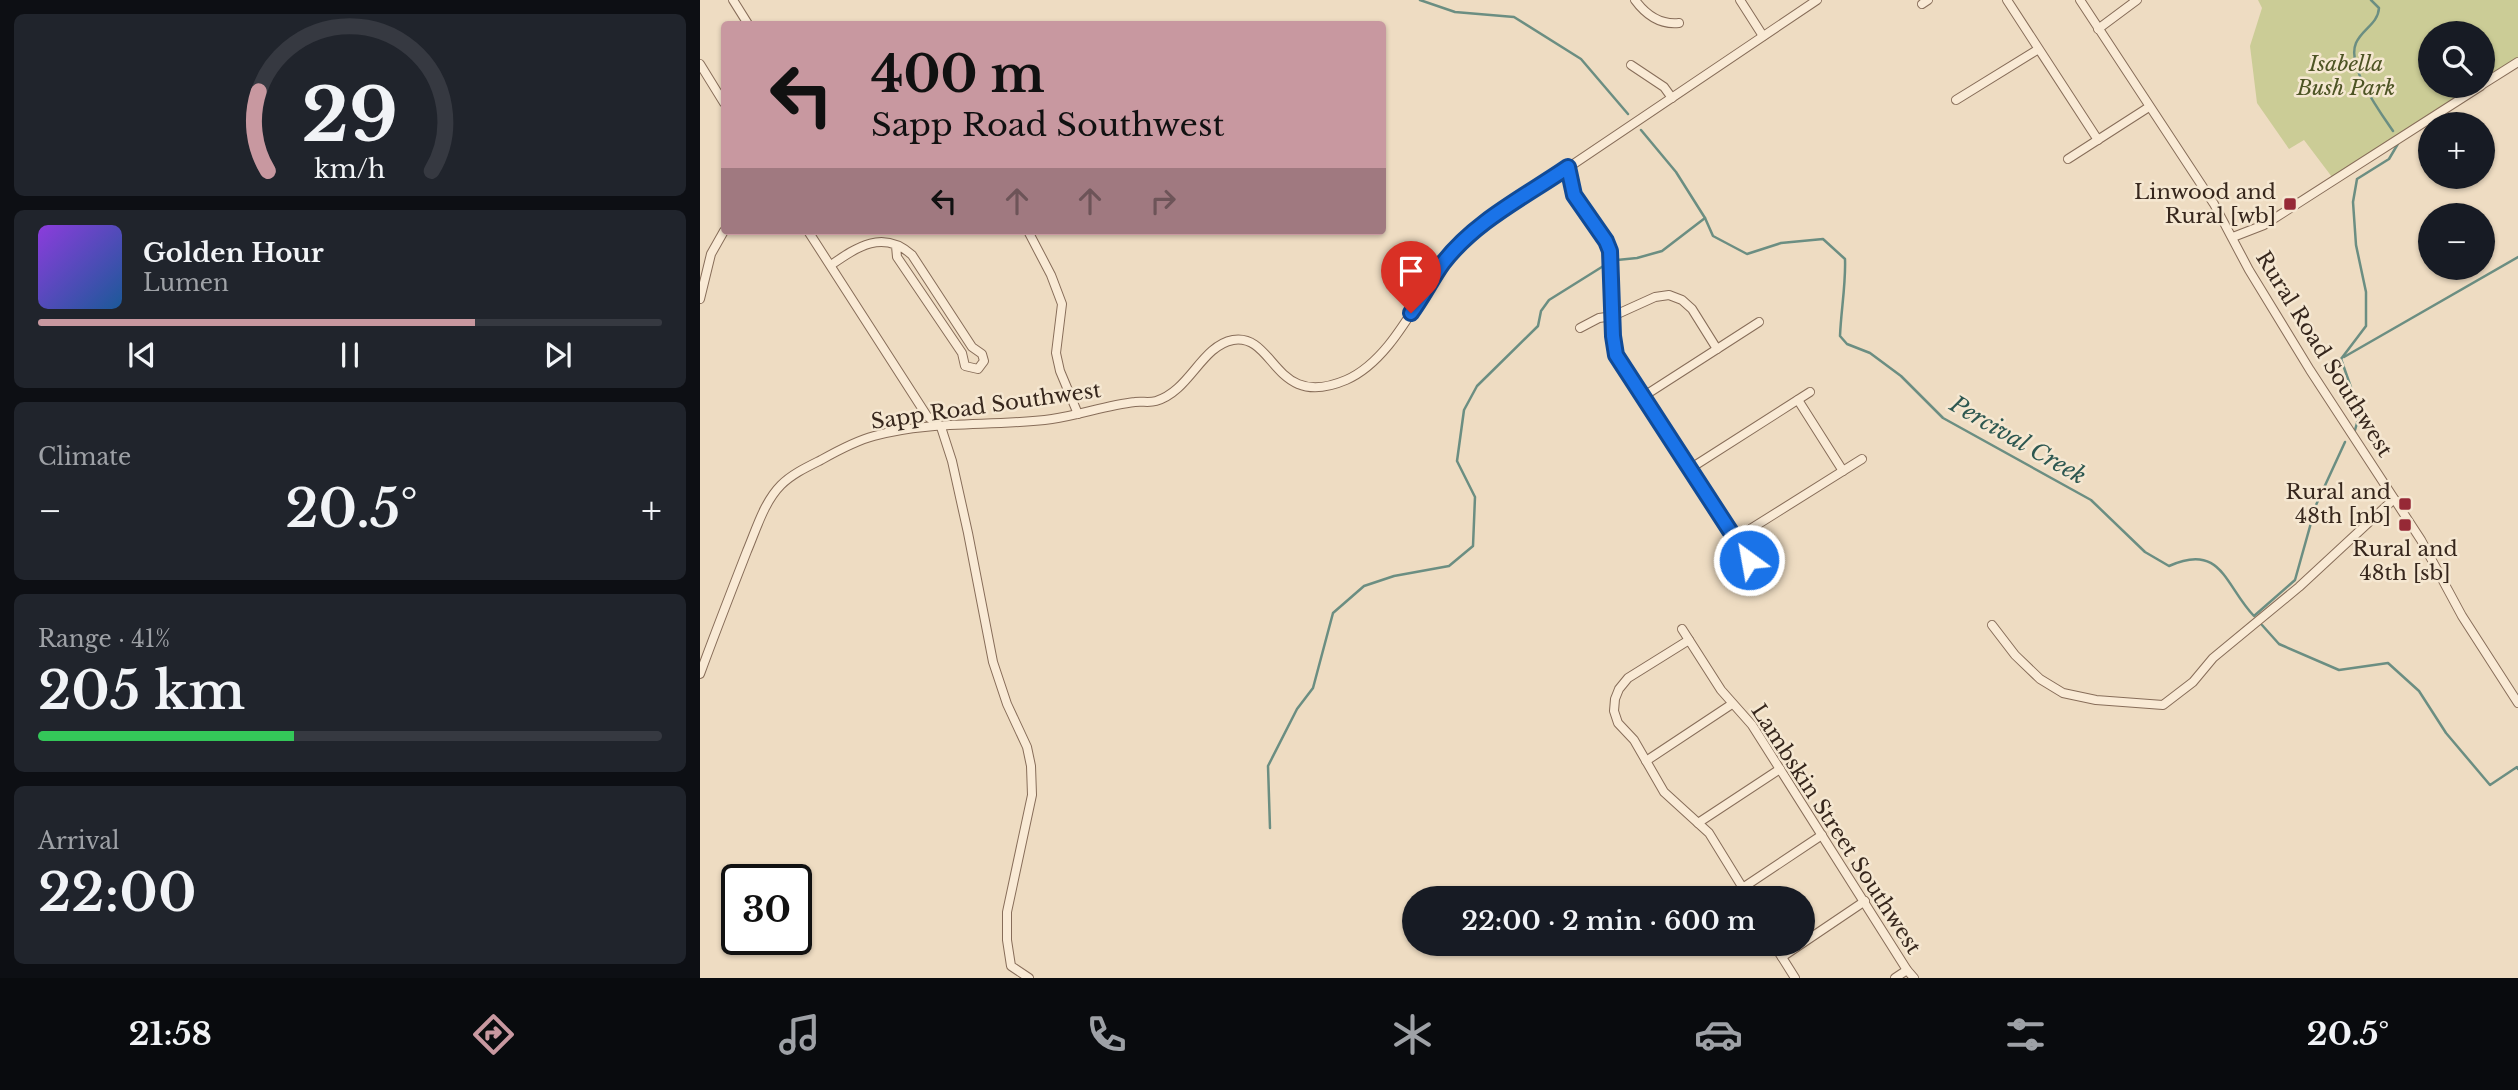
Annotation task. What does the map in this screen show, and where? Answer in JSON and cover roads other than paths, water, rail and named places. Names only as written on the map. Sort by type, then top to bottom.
[{"type":"street","points":[[733,0],[746,21]]},
{"type":"street","points":[[1635,0],[1650,16],[1666,23],[1679,23]]},
{"type":"street","points":[[1740,0],[1763,36]]},
{"type":"street","name":"Sapp Road Southwest","points":[[700,674],[765,508],[780,486],[799,472],[874,436],[941,427],[1052,419],[1137,401],[1154,402],[1167,397],[1185,383],[1208,355],[1222,344],[1235,340],[1251,341],[1288,379],[1307,388],[1325,387],[1361,373],[1377,358],[1443,263],[1480,227],[1817,0]]},
{"type":"street","points":[[2007,0],[2098,140]]},
{"type":"street","points":[[2080,0],[2234,237],[2264,225],[2462,98]]},
{"type":"street","points":[[2098,29],[2137,0]]},
{"type":"street","points":[[1956,100],[2037,50]]},
{"type":"street","points":[[2495,77],[2518,62]]},
{"type":"street","points":[[700,64],[721,98]]},
{"type":"street","points":[[1631,65],[1664,88],[1672,98]]},
{"type":"street","points":[[2068,159],[2149,107]]},
{"type":"street","points":[[1568,167],[1574,195],[1610,251],[1616,355],[1749,560]]},
{"type":"street","points":[[700,299],[711,254],[722,235]]},
{"type":"street","points":[[811,235],[927,416],[941,427],[952,461],[993,662],[1007,704],[1023,736],[1031,766],[1032,795],[1007,912],[1007,940],[1013,969],[1020,978]]},
{"type":"street","points":[[1030,235],[1051,275],[1062,304],[1056,353],[1060,371],[1078,414]]},
{"type":"street","name":"Rural Road Southwest","points":[[2234,237],[2245,263],[2421,540],[2462,616],[2518,703]]},
{"type":"street","points":[[831,265],[868,242],[895,246],[912,255],[972,347],[982,354],[984,361],[978,369],[965,366],[961,353],[897,257],[895,246]]},
{"type":"street","points":[[1580,328],[1599,317],[1613,316],[1656,297],[1669,295],[1682,300],[1692,309],[1717,349]]},
{"type":"street","points":[[1644,396],[1759,322]]},
{"type":"street","points":[[1691,468],[1810,392]]},
{"type":"street","points":[[1798,400],[1843,471]]},
{"type":"street","points":[[1736,538],[1862,459]]},
{"type":"street","points":[[1992,625],[2015,655],[2063,693],[2096,700],[2163,705],[2193,681],[2213,658],[2300,587],[2393,499]]},
{"type":"street","name":"Lambskin Street Southwest","points":[[1682,629],[1732,704],[1752,725],[1914,978]]},
{"type":"street","points":[[1689,640],[1628,678],[1619,689],[1614,712],[1618,723],[1634,740],[1664,792],[1709,833],[1743,886]]},
{"type":"street","points":[[1646,761],[1732,704]]},
{"type":"street","points":[[1698,822],[1780,769]]},
{"type":"street","points":[[1746,886],[1822,835]]},
{"type":"street","points":[[1795,978],[1782,957],[1865,901]]},
{"type":"street","points":[[1013,969],[1029,978]]},
{"type":"street","points":[[1895,978],[1907,970]]},
{"type":"waterway","name":"Percival Creek","points":[[1420,0],[1455,12],[1514,17],[1581,59],[1628,114]]},
{"type":"waterway","points":[[2371,0],[2379,8],[2378,14],[2356,43],[2354,53],[2360,76],[2393,131]]},
{"type":"waterway","name":"Percival Creek","points":[[1641,130],[1676,172],[1713,236],[1747,254],[1781,243],[1823,239],[1845,259],[1840,336],[1847,344],[1870,353],[1901,376],[1943,418],[2091,500],[2145,552],[2169,566],[2201,559],[2212,563],[2254,616],[2295,580],[2316,505],[2345,442]]},
{"type":"waterway","points":[[2341,359],[2366,326],[2366,292],[2356,245],[2353,202],[2357,179],[2389,159],[2399,142]]},
{"type":"waterway","points":[[1617,260],[1662,251],[1705,218]]},
{"type":"waterway","points":[[2344,357],[2518,257]]},
{"type":"waterway","points":[[1270,828],[1268,766],[1297,709],[1313,688],[1333,613],[1364,586],[1394,576],[1449,566],[1473,546],[1475,497],[1457,461],[1464,410],[1477,386],[1538,326],[1541,311],[1549,300],[1605,265]]},
{"type":"waterway","points":[[2341,359],[2360,413],[2355,430]]},
{"type":"waterway","name":"Percival Creek","points":[[2262,625],[2279,644],[2339,670],[2388,663],[2419,691],[2446,733],[2490,785],[2517,767],[2518,769]]},
{"type":"place","name":"Linwood and Rural [wb]","points":[[2290,204]]},
{"type":"place","name":"Rural and 48th [nb]","points":[[2405,504]]},
{"type":"place","name":"Rural and 48th [sb]","points":[[2405,525]]},
{"type":"park label","name":"Isabella Bush Park","points":[[2346,76]]}]
